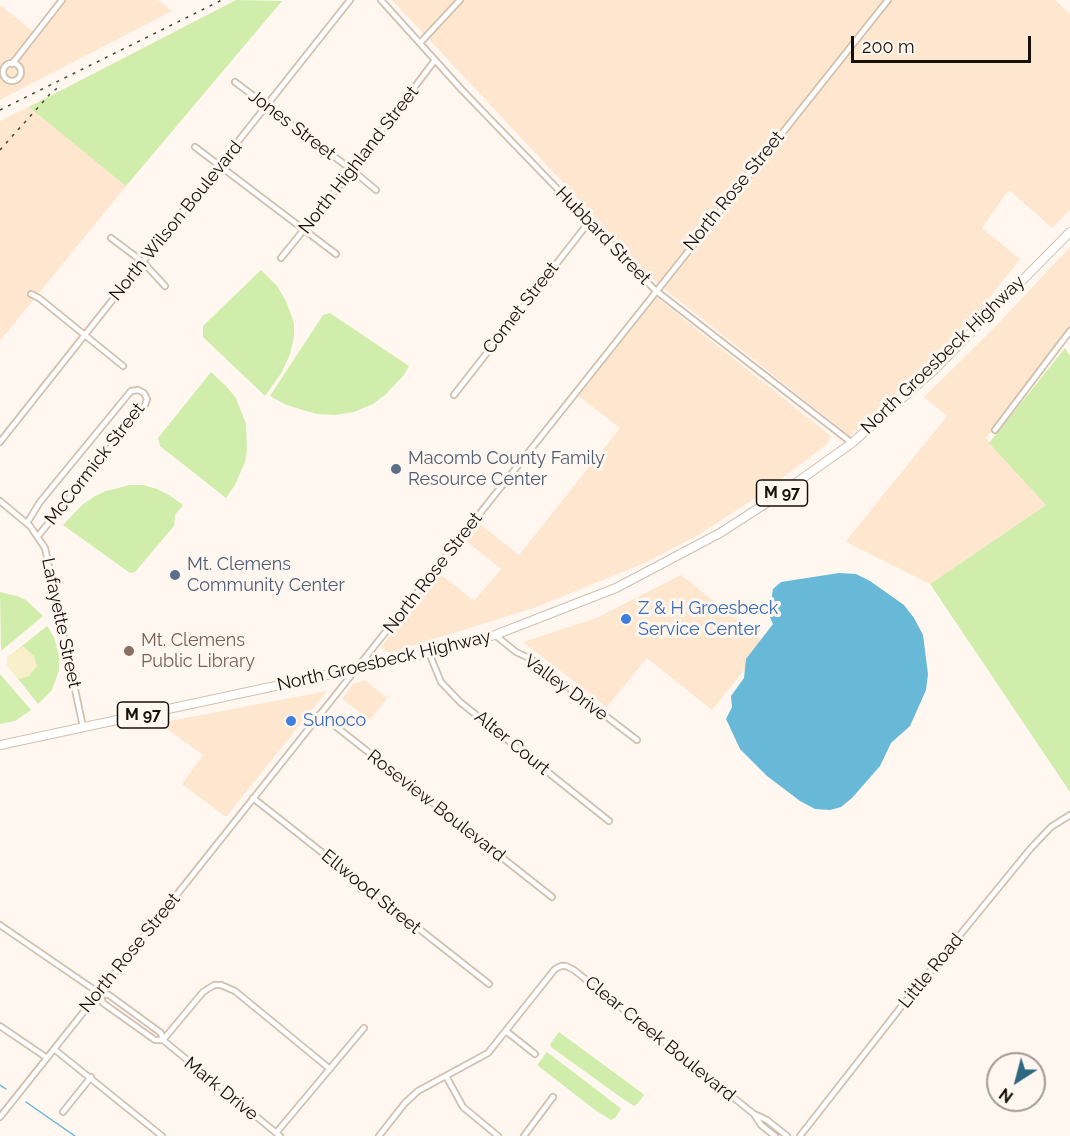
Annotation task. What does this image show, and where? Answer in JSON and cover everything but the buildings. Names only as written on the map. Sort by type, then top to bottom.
[{"type":"main road","name":"North Groesbeck Highway","points":[[0,745],[429,653],[495,635],[581,603],[674,558],[756,511],[852,443],[934,370],[1070,232]]},
{"type":"street","points":[[12,64],[62,0]]},
{"type":"street","name":"North Wilson Boulevard","points":[[0,442],[350,0]]},
{"type":"street","name":"Hubbard Street","points":[[381,0],[435,60],[655,290],[852,443]]},
{"type":"street","points":[[420,43],[460,0]]},
{"type":"street","name":"North Rose Street","points":[[0,1117],[655,290],[888,0]]},
{"type":"street","name":"North Highland Street","points":[[281,258],[352,170],[435,60]]},
{"type":"street","name":"Jones Street","points":[[236,82],[376,190]]},
{"type":"street","points":[[195,147],[336,254]]},
{"type":"street","name":"Comet Street","points":[[454,395],[589,222]]},
{"type":"street","points":[[111,237],[143,262],[165,286]]},
{"type":"street","points":[[31,294],[123,366]]},
{"type":"street","points":[[995,430],[1070,331]]},
{"type":"street","name":"McCormick Street","points":[[27,523],[40,502],[131,391],[138,390],[144,393],[147,399],[145,405],[38,536]]},
{"type":"street","name":"Lafayette Street","points":[[0,501],[27,523],[38,536],[47,555],[83,728]]},
{"type":"street","name":"Valley Drive","points":[[495,635],[516,652],[531,659],[637,740]]},
{"type":"street","name":"Alter Court","points":[[429,653],[441,682],[459,702],[609,821]]},
{"type":"street","name":"Roseview Boulevard","points":[[320,714],[552,897]]},
{"type":"street","name":"Ellwood Street","points":[[253,798],[489,984]]},
{"type":"street","name":"Little Road","points":[[800,1136],[1030,848],[1051,827],[1070,815]]},
{"type":"street","points":[[0,925],[99,993]]},
{"type":"street","name":"Clear Creek Boulevard","points":[[506,1031],[555,969],[566,966],[574,970],[754,1114],[764,1118],[788,1136]]},
{"type":"street","points":[[163,1040],[203,992],[221,985],[235,991],[330,1069]]},
{"type":"street","name":"Mark Drive","points":[[99,993],[103,1003],[155,1040],[163,1040]]},
{"type":"street","name":"Mark Drive","points":[[99,993],[109,995],[161,1033],[163,1040],[278,1134]]},
{"type":"street","points":[[0,1026],[46,1058]]},
{"type":"street","points":[[278,1134],[364,1028]]},
{"type":"street","points":[[380,1136],[413,1095],[488,1053],[506,1031],[536,1054]]},
{"type":"street","points":[[54,1048],[162,1136]]},
{"type":"street","points":[[446,1076],[456,1097],[468,1112],[498,1136]]},
{"type":"street","points":[[63,1112],[91,1077]]},
{"type":"street","points":[[524,1136],[554,1097]]},
{"type":"street","name":"Clear Creek Boulevard","points":[[754,1114],[761,1125],[774,1135]]},
{"type":"street","points":[[774,1135],[778,1128]]},
{"type":"shaded area","points":[[67,0],[158,0],[172,11],[0,100],[0,5],[39,36]]},
{"type":"shaded area","points":[[392,0],[1055,0],[1070,14],[1070,210],[1052,228],[1009,190],[982,228],[1020,259],[969,324],[850,436],[657,283]]},
{"type":"shaded area","points":[[76,83],[157,148],[0,341],[0,121]]},
{"type":"shaded area","points":[[1070,247],[1070,326],[986,438],[1047,504],[930,584],[846,541],[947,416],[924,397],[996,326]]},
{"type":"shaded area","points":[[656,297],[831,436],[827,444],[760,495],[700,534],[647,562],[534,608],[389,653],[381,647],[440,574],[474,601],[501,569],[465,540],[478,523],[519,555],[620,428],[578,396]]},
{"type":"shaded area","points":[[681,575],[766,643],[712,710],[647,658],[607,707],[523,642],[596,618]]},
{"type":"shaded area","points":[[365,680],[387,698],[370,720],[342,699],[353,684]]},
{"type":"shaded area","points":[[327,691],[226,817],[182,784],[203,755],[159,723]]},
{"type":"green space","points":[[236,0],[282,1],[126,186],[29,107]]},
{"type":"green space","points":[[261,270],[277,286],[286,301],[294,323],[290,354],[282,372],[265,396],[203,337],[203,326]]},
{"type":"green space","points":[[330,313],[409,366],[404,375],[373,404],[354,412],[335,415],[317,414],[286,405],[270,396],[323,315]]},
{"type":"green space","points":[[1065,348],[1070,356],[1070,792],[930,584],[1046,505],[989,443]]},
{"type":"green space","points":[[211,372],[236,398],[246,424],[245,462],[235,485],[226,498],[160,446],[158,438]]},
{"type":"green space","points":[[130,485],[143,485],[157,489],[183,505],[175,515],[174,526],[135,572],[130,573],[63,525],[82,505],[95,496]]},
{"type":"green space","points":[[0,592],[26,600],[43,616],[1,651]]},
{"type":"green space","points":[[47,626],[54,637],[59,656],[59,670],[52,690],[38,704],[7,665],[7,658]]},
{"type":"green space","points":[[0,674],[31,710],[15,721],[0,724]]},
{"type":"green space","points":[[559,1032],[642,1093],[644,1095],[638,1103],[634,1106],[551,1047],[550,1044]]},
{"type":"green space","points":[[547,1052],[619,1107],[621,1109],[615,1118],[611,1120],[595,1110],[537,1065]]},
{"type":"sand","points":[[23,646],[34,656],[37,666],[29,676],[20,679],[7,665],[7,658]]},
{"type":"water","points":[[839,573],[856,574],[904,605],[923,635],[928,674],[926,690],[910,726],[891,743],[880,766],[841,807],[830,810],[815,809],[800,801],[767,776],[740,749],[726,719],[732,707],[731,696],[744,678],[746,659],[773,624],[769,615],[773,589],[781,582]]},
{"type":"waterway","points":[[0,1085],[6,1089]]},
{"type":"waterway","points":[[26,1102],[75,1136]]},
{"type":"railway","points":[[0,110],[222,0]]},
{"type":"railway","points":[[0,150],[50,94],[61,85]]},
{"type":"place","name":"Macomb County Family Resource Center","points":[[396,469]]},
{"type":"place","name":"Mt. Clemens Community Center","points":[[175,575]]},
{"type":"place","name":"Z & H Groesbeck Service Center","points":[[626,619]]},
{"type":"place","name":"Mt. Clemens Public Library","points":[[129,651]]},
{"type":"place","name":"Sunoco","points":[[291,721]]}]
